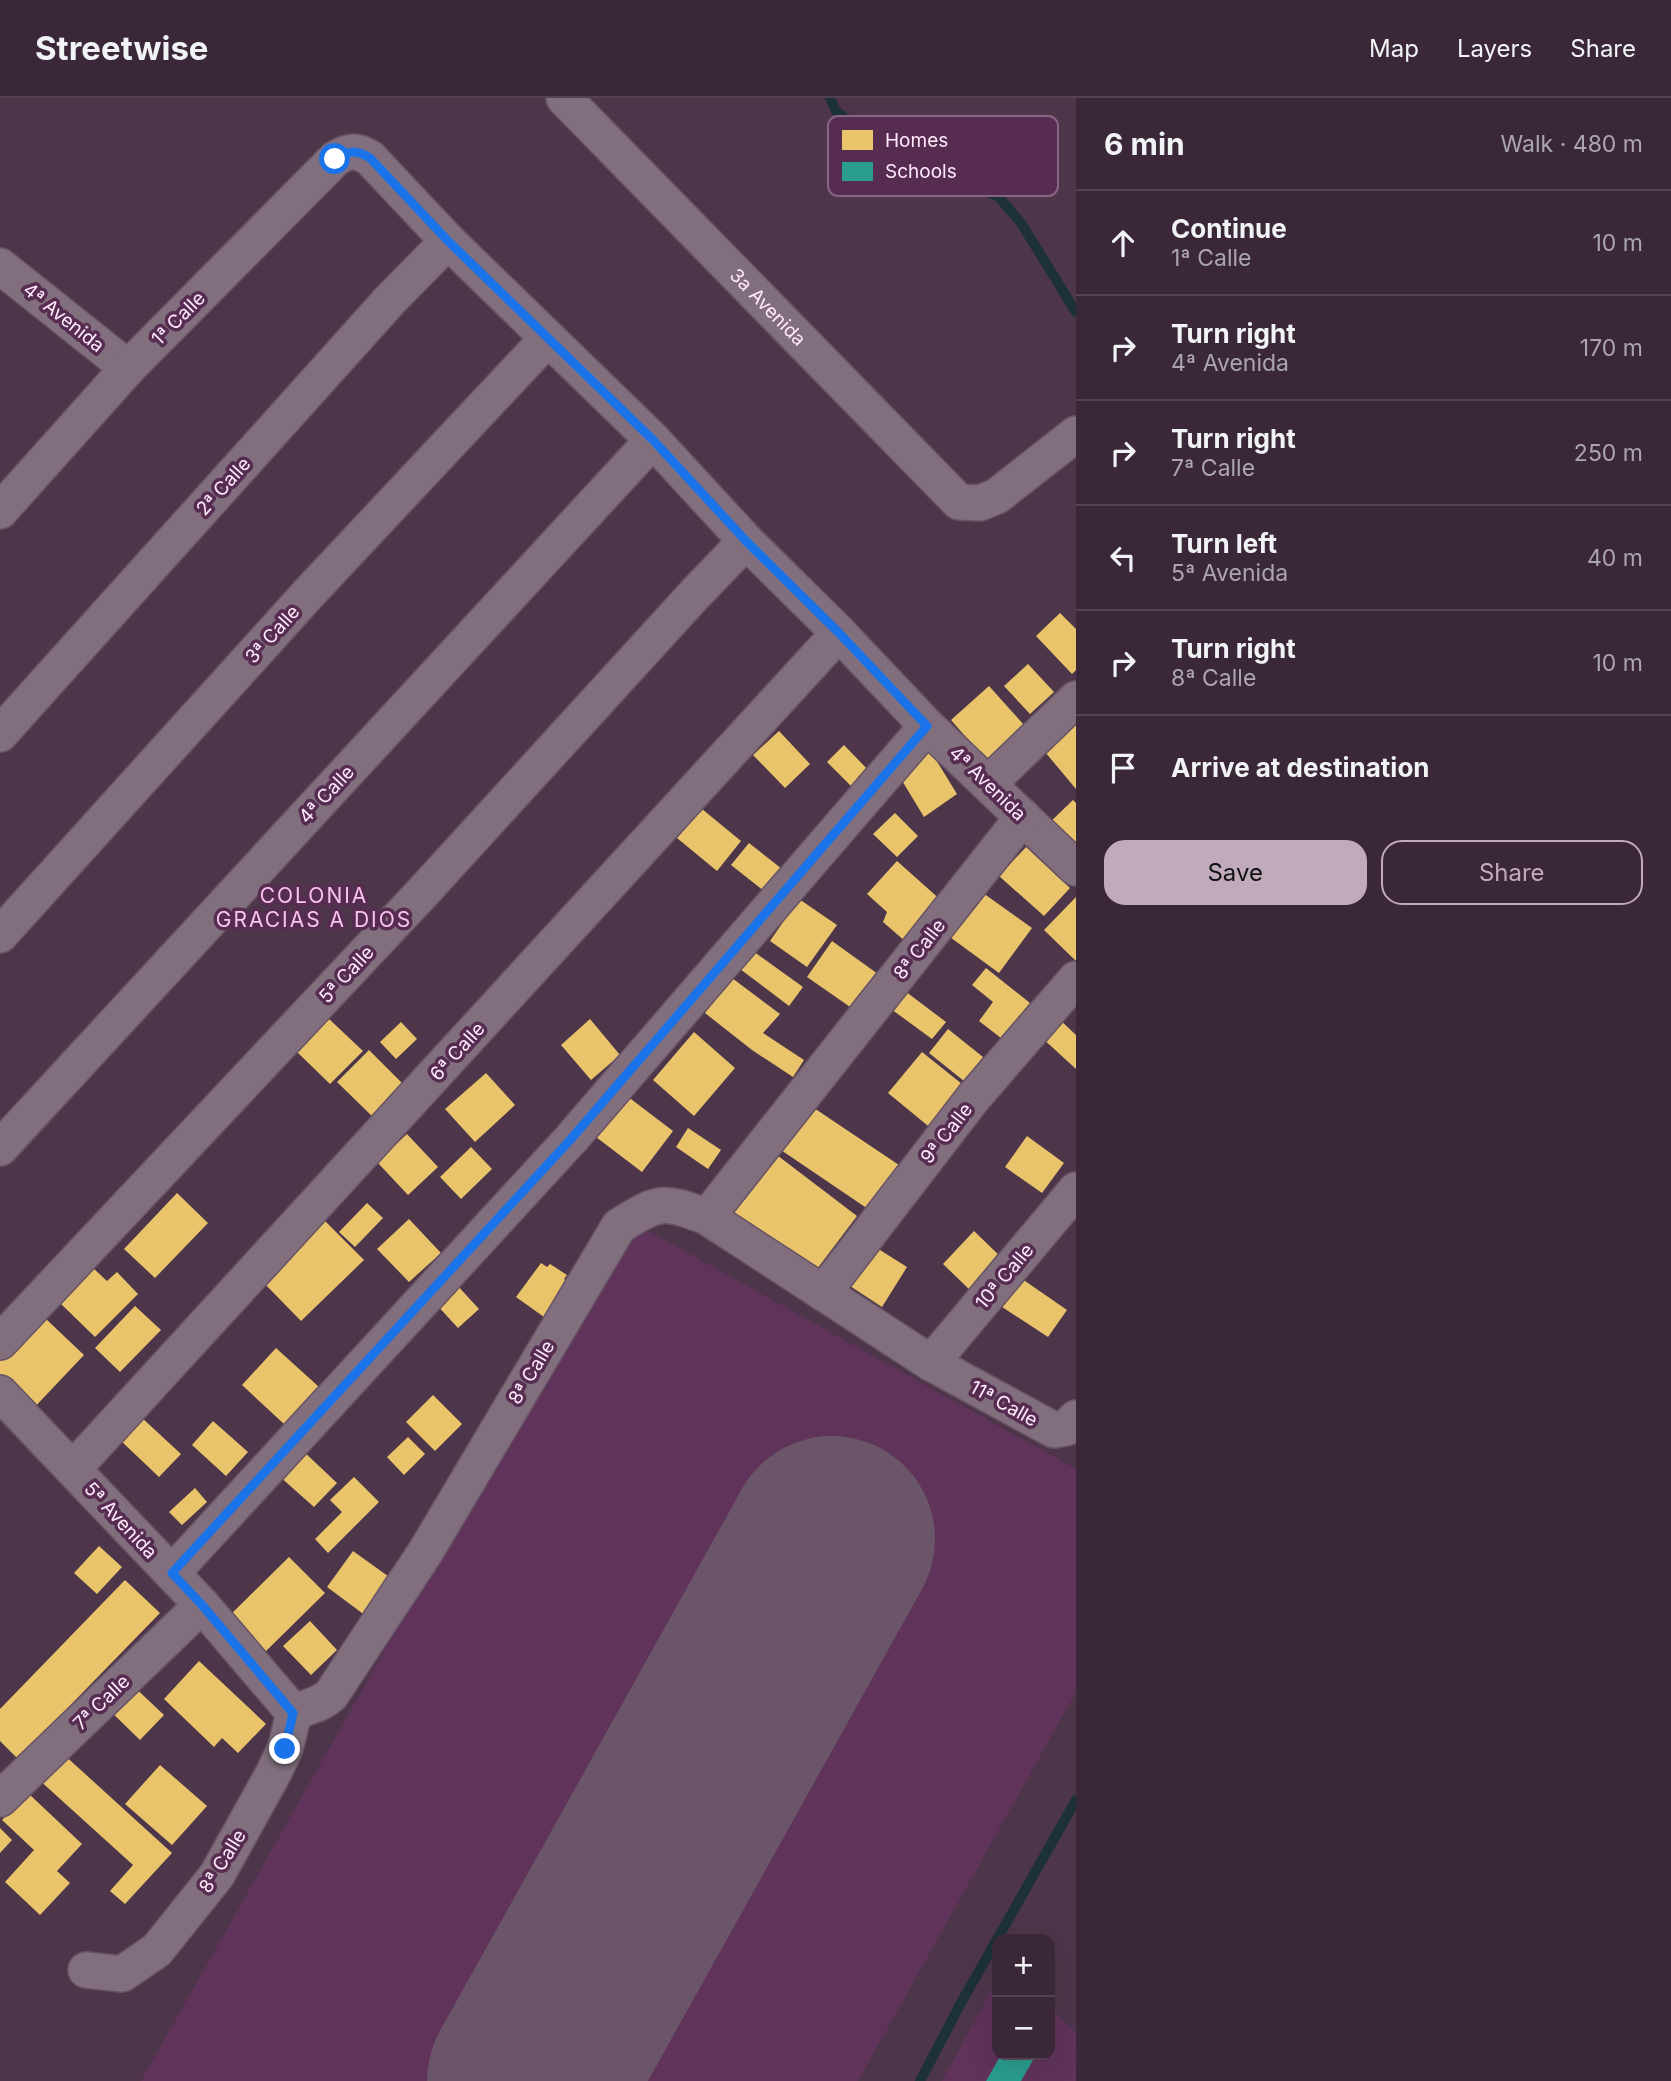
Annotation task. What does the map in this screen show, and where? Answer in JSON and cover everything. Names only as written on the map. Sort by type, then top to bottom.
[{"type":"street","name":"3a Avenida","points":[[564,98],[959,502],[980,503],[998,496],[1076,434]]},
{"type":"street","name":"1ª Calle","points":[[0,511],[128,368],[335,159],[347,151],[358,151],[370,158]]},
{"type":"street","name":"4ª Avenida","points":[[370,158],[448,241],[653,440],[746,541],[839,633],[927,726],[1076,868]]},
{"type":"street","name":"2ª Calle","points":[[0,734],[390,300],[448,241]]},
{"type":"street","name":"4ª Avenida","points":[[0,266],[128,368]]},
{"type":"street","name":"3ª Calle","points":[[0,935],[308,594],[548,338]]},
{"type":"street","name":"4ª Calle","points":[[0,1148],[653,440]]},
{"type":"street","name":"5ª Calle","points":[[0,1342],[414,902],[746,541]]},
{"type":"street","name":"6ª Calle","points":[[73,1469],[839,633]]},
{"type":"street","points":[[988,784],[1076,699]]},
{"type":"street","points":[[172,1573],[571,1139],[927,726]]},
{"type":"street","name":"8ª Calle","points":[[86,1970],[122,1974],[158,1950],[217,1875],[274,1774],[285,1749],[293,1713],[321,1704],[331,1695],[426,1550],[618,1226],[649,1207],[672,1204],[707,1217],[1023,817]]},
{"type":"street","name":"9ª Calle","points":[[823,1293],[973,1098],[1076,979]]},
{"type":"street","name":"10ª Calle","points":[[931,1363],[1076,1190]]},
{"type":"street","points":[[707,1217],[931,1363]]},
{"type":"street","name":"11ª Calle","points":[[931,1363],[1054,1430],[1066,1429],[1076,1418]]},
{"type":"street","name":"5ª Avenida","points":[[0,1393],[202,1605],[293,1713]]},
{"type":"street","name":"7ª Calle","points":[[0,1799],[202,1605]]},
{"type":"shaded area","points":[[624,1227],[643,1228],[1076,1469],[1076,1692],[858,2081],[141,2081]]},
{"type":"shaded area","points":[[992,1989],[992,2060],[1055,2060],[1055,2013],[1076,2032],[1076,2081],[942,2081]]},
{"type":"building: Homes","points":[[1060,613],[1076,629],[1076,670],[1072,674],[1036,636]]},
{"type":"building: Homes","points":[[1028,664],[1054,692],[1030,714],[1004,686]]},
{"type":"building: Homes","points":[[989,686],[1024,725],[986,760],[951,720]]},
{"type":"building: Homes","points":[[1072,719],[1076,724],[1076,789],[1040,746]]},
{"type":"building: Homes","points":[[779,731],[810,764],[785,788],[753,755]]},
{"type":"building: Homes","points":[[844,745],[871,773],[854,789],[827,762]]},
{"type":"building: Homes","points":[[930,750],[957,794],[924,817],[898,774]]},
{"type":"building: Homes","points":[[1073,800],[1076,803],[1076,861],[1044,828]]},
{"type":"building: Homes","points":[[702,809],[741,841],[717,871],[677,838]]},
{"type":"building: Homes","points":[[895,813],[918,836],[897,857],[873,834]]},
{"type":"building: Homes","points":[[749,843],[782,869],[764,891],[731,865]]},
{"type":"building: Homes","points":[[1026,847],[1070,888],[1044,916],[999,876]]},
{"type":"building: Homes","points":[[897,861],[943,902],[906,942],[883,922],[887,912],[867,894]]},
{"type":"building: Homes","points":[[976,888],[1032,928],[999,973],[943,932]]},
{"type":"building: Homes","points":[[1076,897],[1076,961],[1044,930]]},
{"type":"building: Homes","points":[[799,899],[837,925],[807,967],[770,941]]},
{"type":"building: Homes","points":[[832,941],[878,974],[853,1009],[807,977]]},
{"type":"building: Homes","points":[[753,951],[803,987],[789,1006],[740,969]]},
{"type":"building: Homes","points":[[986,968],[1030,1003],[1001,1038],[979,1021],[993,1002],[972,985]]},
{"type":"building: Homes","points":[[732,978],[780,1014],[763,1033],[804,1060],[793,1077],[752,1050],[705,1013]]},
{"type":"building: Homes","points":[[905,991],[946,1022],[932,1039],[891,1009]]},
{"type":"building: Homes","points":[[1057,1017],[1076,1035],[1076,1069],[1040,1036]]},
{"type":"building: Homes","points":[[328,1018],[363,1051],[330,1084],[296,1051]]},
{"type":"building: Homes","points":[[590,1019],[620,1055],[591,1080],[561,1045]]},
{"type":"building: Homes","points":[[401,1022],[417,1039],[396,1059],[380,1042]]},
{"type":"building: Homes","points":[[948,1029],[983,1057],[964,1081],[929,1053]]},
{"type":"building: Homes","points":[[694,1032],[735,1068],[694,1116],[653,1080]]},
{"type":"building: Homes","points":[[369,1050],[407,1088],[376,1120],[337,1082]]},
{"type":"building: Homes","points":[[922,1052],[967,1088],[933,1130],[888,1093]]},
{"type":"building: Homes","points":[[486,1073],[515,1105],[475,1142],[445,1109]]},
{"type":"building: Homes","points":[[623,1093],[673,1131],[642,1172],[592,1134]]},
{"type":"building: Homes","points":[[808,1104],[899,1165],[868,1209],[778,1148]]},
{"type":"building: Homes","points":[[688,1128],[721,1150],[708,1169],[676,1147]]},
{"type":"building: Homes","points":[[407,1134],[438,1167],[408,1195],[377,1162]]},
{"type":"building: Homes","points":[[1027,1136],[1064,1163],[1042,1193],[1005,1167]]},
{"type":"building: Homes","points":[[471,1147],[492,1169],[461,1199],[440,1177]]},
{"type":"building: Homes","points":[[769,1149],[857,1216],[811,1277],[723,1210]]},
{"type":"building: Homes","points":[[177,1193],[208,1223],[155,1278],[124,1249]]},
{"type":"building: Homes","points":[[367,1203],[383,1218],[355,1247],[339,1232]]},
{"type":"building: Homes","points":[[322,1218],[364,1260],[301,1321],[260,1279]]},
{"type":"building: Homes","points":[[409,1219],[441,1253],[409,1282],[377,1249]]},
{"type":"building: Homes","points":[[974,1231],[1004,1260],[973,1293],[943,1264]]},
{"type":"building: Homes","points":[[872,1245],[907,1267],[882,1307],[847,1284]]},
{"type":"building: Homes","points":[[541,1263],[547,1267],[550,1264],[567,1275],[564,1279],[569,1283],[544,1317],[516,1297]]},
{"type":"building: Homes","points":[[92,1267],[107,1281],[117,1272],[138,1294],[95,1337],[59,1302]]},
{"type":"building: Homes","points":[[1015,1274],[1067,1310],[1048,1337],[996,1303]]},
{"type":"building: Homes","points":[[456,1284],[479,1309],[458,1328],[435,1303]]},
{"type":"building: Homes","points":[[135,1306],[161,1330],[120,1372],[95,1348]]},
{"type":"building: Homes","points":[[46,1319],[84,1355],[31,1411],[0,1381],[0,1353],[26,1340]]},
{"type":"building: Homes","points":[[276,1348],[319,1387],[284,1424],[242,1385]]},
{"type":"building: Homes","points":[[433,1395],[462,1424],[435,1451],[406,1422]]},
{"type":"building: Homes","points":[[141,1417],[181,1454],[159,1477],[120,1440]]},
{"type":"building: Homes","points":[[213,1421],[248,1452],[226,1476],[192,1445]]},
{"type":"building: Homes","points":[[408,1437],[425,1454],[404,1475],[387,1457]]},
{"type":"building: Homes","points":[[302,1450],[337,1483],[314,1507],[278,1475]]},
{"type":"building: Homes","points":[[354,1477],[379,1502],[328,1553],[315,1539],[342,1512],[330,1500]]},
{"type":"building: Homes","points":[[195,1488],[207,1502],[182,1525],[169,1512]]},
{"type":"building: Homes","points":[[99,1546],[122,1567],[97,1594],[74,1573]]},
{"type":"building: Homes","points":[[353,1551],[392,1579],[366,1616],[327,1587]]},
{"type":"building: Homes","points":[[289,1557],[325,1593],[263,1654],[227,1618]]},
{"type":"building: Homes","points":[[125,1580],[160,1613],[18,1759],[0,1741],[0,1709]]},
{"type":"building: Homes","points":[[310,1621],[337,1650],[311,1675],[283,1646]]},
{"type":"building: Homes","points":[[199,1661],[266,1724],[238,1753],[222,1738],[214,1747],[164,1699]]},
{"type":"building: Homes","points":[[128,1681],[164,1715],[140,1740],[104,1705]]},
{"type":"building: Homes","points":[[61,1752],[172,1853],[125,1904],[110,1891],[133,1865],[37,1778]]},
{"type":"building: Homes","points":[[160,1765],[207,1806],[172,1845],[125,1804]]},
{"type":"building: Homes","points":[[28,1793],[82,1844],[57,1871],[70,1883],[40,1915],[5,1882],[34,1850],[2,1820]]},
{"type":"building: Homes","points":[[0,1828],[12,1840],[0,1853]]},
{"type":"building: Schools","points":[[998,2060],[1033,2060],[1021,2081],[986,2081]]},
{"type":"waterway","points":[[830,98],[836,111],[842,116]]},
{"type":"waterway","points":[[998,196],[1021,223],[1076,312]]},
{"type":"waterway","points":[[920,2081],[962,2001],[1076,1800]]},
{"type":"runway","points":[[530,2081],[832,1539]]},
{"type":"district","name":"COLONIA GRACIAS A DIOS","points":[[314,908]]},
{"type":"route","points":[[285,1749],[293,1713],[172,1573],[571,1139],[927,726],[839,633],[746,541],[653,440],[448,241],[370,158],[358,151],[347,151],[335,159]]}]
